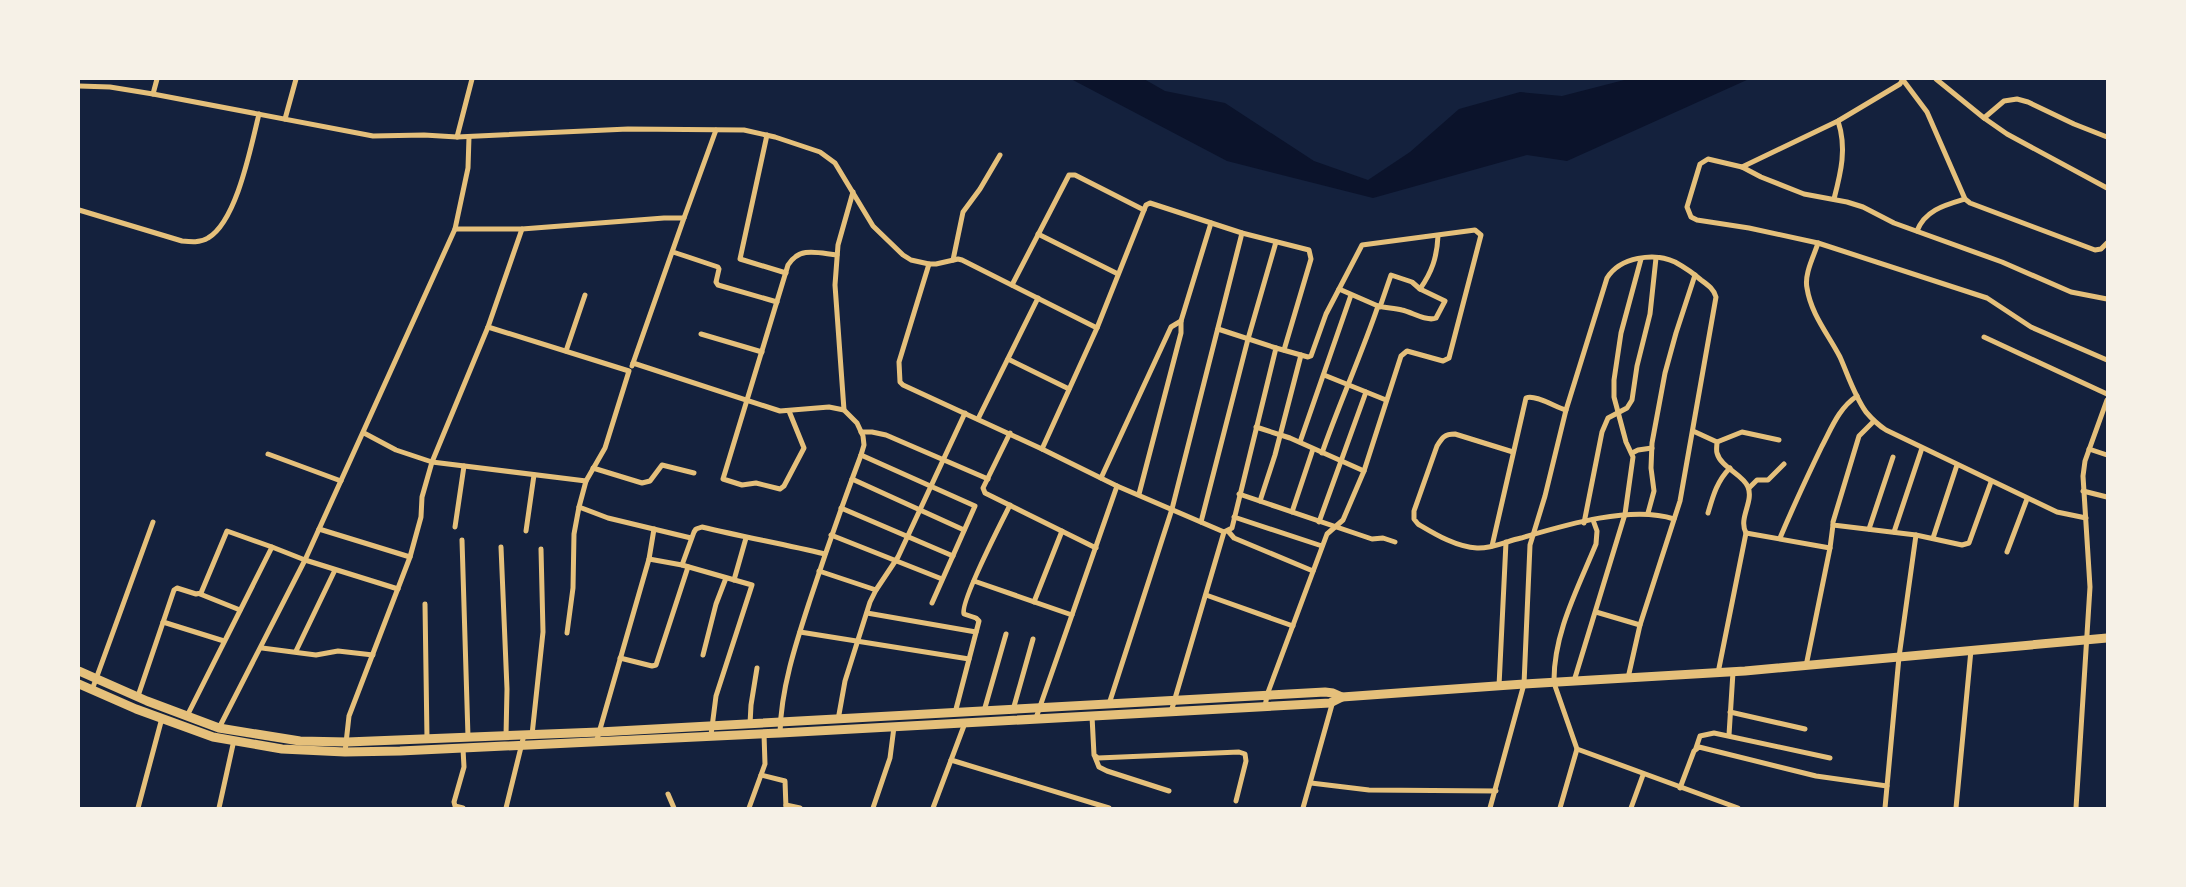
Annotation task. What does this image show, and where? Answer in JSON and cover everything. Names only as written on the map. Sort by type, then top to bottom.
[{"type":"highway","points":[[79,671],[219,728],[294,741],[347,742],[599,732],[712,731],[764,734],[1265,707],[1336,698],[1524,684],[1733,672],[2107,638]]},
{"type":"highway","points":[[79,684],[213,737],[282,749],[346,752],[596,743],[712,731],[750,724],[1174,700],[1267,696],[1336,698]]},
{"type":"street","points":[[153,94],[157,79]]},
{"type":"street","points":[[285,119],[296,79]]},
{"type":"street","points":[[457,137],[472,79]]},
{"type":"street","points":[[1742,167],[1838,121],[1900,84],[1903,79],[1927,112],[1965,199],[1970,203],[2095,250],[2101,249],[2107,243]]},
{"type":"street","points":[[1936,79],[1984,118],[2016,138],[2107,188]]},
{"type":"street","points":[[79,86],[110,87],[153,94],[373,136],[469,137],[618,129],[744,130],[768,135],[813,149],[830,158],[841,170],[873,226],[894,247],[911,260],[929,264],[962,260],[1096,328]]},
{"type":"street","points":[[1984,118],[2004,101],[2018,99],[2107,137]]},
{"type":"street","points":[[79,210],[182,241],[196,242],[208,238],[219,229],[233,205],[259,114]]},
{"type":"street","points":[[1834,199],[1843,154],[1842,133],[1838,121]]},
{"type":"street","points":[[567,633],[573,588],[574,534],[586,481],[605,448],[628,373],[633,364],[716,130]]},
{"type":"street","points":[[768,135],[740,257],[741,260],[786,273]]},
{"type":"street","points":[[219,728],[262,648],[320,529],[455,229],[468,168],[469,137]]},
{"type":"street","points":[[953,260],[963,212],[980,189],[1000,155]]},
{"type":"street","points":[[2107,299],[2071,292],[2002,262],[1883,218],[1863,207],[1797,192],[1742,167],[1708,159],[1703,160],[1687,207],[1691,217],[1705,222],[1757,230],[1818,243],[1987,298],[2031,327],[2107,360]]},
{"type":"street","points":[[1012,285],[1068,177],[1072,174],[1144,210]]},
{"type":"street","points":[[844,410],[835,285],[837,255],[853,192]]},
{"type":"street","points":[[1917,231],[1920,224],[1934,210],[1965,199]]},
{"type":"street","points":[[1042,449],[1096,328],[1146,205],[1154,204],[1242,233],[1305,248],[1310,252],[1311,259],[1284,350]]},
{"type":"street","points":[[455,229],[522,229],[645,219],[684,218]]},
{"type":"street","points":[[1139,494],[1181,333],[1181,321],[1211,223]]},
{"type":"street","points":[[346,752],[349,716],[410,557],[421,517],[422,497],[432,462],[488,327],[522,229]]},
{"type":"street","points":[[1218,329],[1276,348],[1311,356],[1326,314],[1362,245],[1475,230],[1481,235],[1449,358],[1443,361],[1404,352],[1401,356],[1364,471],[1343,520],[1327,534],[1267,696],[1265,707]]},
{"type":"street","points":[[1109,704],[1172,509],[1242,233]]},
{"type":"street","points":[[1038,234],[1118,274]]},
{"type":"street","points":[[1420,289],[1433,269],[1437,254],[1438,236]]},
{"type":"street","points":[[1201,522],[1248,339],[1276,242]]},
{"type":"street","points":[[1818,243],[1806,281],[1810,299],[1816,317],[1835,348],[1857,396],[1874,421],[1886,430],[2027,499],[2057,512],[2086,518]]},
{"type":"street","points":[[672,252],[719,268],[716,282],[718,285],[777,302]]},
{"type":"street","points":[[789,411],[791,420],[804,448],[784,486],[780,488],[754,483],[742,485],[724,480],[722,477],[748,401],[786,273],[793,258],[803,252],[837,255]]},
{"type":"street","points":[[1584,522],[1602,432],[1608,418],[1627,408],[1632,400],[1636,366],[1650,314],[1656,258]]},
{"type":"street","points":[[1490,808],[1524,684],[1527,582],[1533,534],[1545,496],[1566,410],[1607,278],[1611,271],[1624,262],[1656,258],[1675,262],[1695,275],[1713,289],[1716,297],[1680,501],[1640,625],[1628,678]]},
{"type":"street","points":[[1574,681],[1625,514],[1632,453],[1626,442],[1614,397],[1616,359],[1627,305],[1641,259]]},
{"type":"street","points":[[929,264],[899,362],[898,377],[903,385],[1010,433],[1118,486],[1313,571]]},
{"type":"street","points":[[1322,453],[1340,402],[1349,385],[1379,307],[1390,275],[1412,282],[1420,289],[1445,301],[1434,320],[1400,310],[1379,307],[1339,289]]},
{"type":"street","points":[[1648,513],[1654,491],[1651,475],[1652,448],[1668,358],[1695,275]]},
{"type":"street","points":[[566,351],[585,295]]},
{"type":"street","points":[[1300,442],[1351,295]]},
{"type":"street","points":[[978,419],[1038,298]]},
{"type":"street","points":[[1101,478],[1171,327],[1181,321]]},
{"type":"street","points":[[488,327],[629,371],[628,373]]},
{"type":"street","points":[[701,334],[762,352]]},
{"type":"street","points":[[1984,337],[2107,394]]},
{"type":"street","points":[[1171,712],[1226,532],[1232,528],[1276,348]]},
{"type":"street","points":[[1260,502],[1301,355]]},
{"type":"street","points":[[1008,359],[1069,389]]},
{"type":"street","points":[[633,364],[780,411],[829,407],[844,410],[857,423],[861,432],[864,445],[861,455],[831,536],[800,632],[781,704],[780,733]]},
{"type":"street","points":[[1324,375],[1386,400]]},
{"type":"street","points":[[1320,522],[1366,392]]},
{"type":"street","points":[[1780,538],[1807,476],[1835,421],[1846,404],[1857,396]]},
{"type":"street","points":[[1492,546],[1526,398],[1535,397],[1551,406],[1566,410]]},
{"type":"street","points":[[2076,808],[2088,640],[2090,569],[2082,476],[2089,449],[2105,413],[2107,400]]},
{"type":"street","points":[[838,720],[844,681],[876,590],[896,560],[965,413]]},
{"type":"street","points":[[1806,666],[1833,525],[1856,444],[1862,431],[1874,421]]},
{"type":"street","points":[[1256,427],[1300,442],[1364,471]]},
{"type":"street","points":[[1693,431],[1717,442],[1742,432],[1779,440]]},
{"type":"street","points":[[364,432],[396,450],[432,462],[586,481]]},
{"type":"street","points":[[861,432],[881,433],[988,479]]},
{"type":"street","points":[[1010,433],[983,488],[985,493],[1096,548]]},
{"type":"street","points":[[1513,452],[1455,434],[1448,434],[1442,437],[1437,446],[1414,512],[1414,519],[1418,524],[1445,538],[1476,548],[1492,546],[1533,534],[1625,514],[1648,513],[1674,519]]},
{"type":"street","points":[[1717,442],[1717,454],[1749,488]]},
{"type":"street","points":[[1632,453],[1652,448]]},
{"type":"street","points":[[1894,532],[1922,448]]},
{"type":"street","points":[[1292,512],[1313,449]]},
{"type":"street","points":[[2089,449],[2107,454]]},
{"type":"street","points":[[268,454],[341,481]]},
{"type":"street","points":[[861,455],[974,504],[975,507],[932,603]]},
{"type":"street","points":[[1869,529],[1892,457]]},
{"type":"street","points":[[1718,673],[1746,533],[1743,523],[1749,488],[1757,480],[1768,480],[1784,464]]},
{"type":"street","points":[[593,468],[642,483],[650,481],[662,465],[694,473]]},
{"type":"street","points":[[1934,538],[1957,465]]},
{"type":"street","points":[[455,527],[464,466]]},
{"type":"street","points":[[1708,513],[1715,490],[1723,475],[1730,468]]},
{"type":"street","points":[[526,531],[534,475]]},
{"type":"street","points":[[852,479],[964,530]]},
{"type":"street","points":[[1833,525],[1916,535],[1962,544],[1969,543],[1991,482]]},
{"type":"street","points":[[1036,718],[1118,486]]},
{"type":"street","points":[[2083,491],[2107,498]]},
{"type":"street","points":[[1239,494],[1333,527],[1372,539],[1383,538],[1395,542]]},
{"type":"street","points":[[2007,552],[2027,499]]},
{"type":"street","points":[[955,713],[978,620],[962,611],[970,588],[1010,505]]},
{"type":"street","points":[[579,508],[608,518],[691,538]]},
{"type":"street","points":[[841,508],[953,556]]},
{"type":"street","points":[[1234,517],[1322,546]]},
{"type":"street","points":[[1560,808],[1577,749],[1554,683],[1555,665],[1561,636],[1596,544],[1597,532],[1593,520]]},
{"type":"street","points":[[92,690],[153,522]]},
{"type":"street","points":[[620,658],[652,666],[656,665],[685,566],[691,538],[696,529],[702,528],[746,538],[775,541],[825,554]]},
{"type":"street","points":[[320,529],[410,557]]},
{"type":"street","points":[[596,743],[649,559],[654,529]]},
{"type":"street","points":[[200,594],[227,531],[305,560],[398,589]]},
{"type":"street","points":[[1034,602],[1062,531]]},
{"type":"street","points":[[1746,533],[1830,548]]},
{"type":"street","points":[[1885,808],[1900,656],[1916,535]]},
{"type":"street","points":[[831,536],[942,579]]},
{"type":"street","points":[[734,580],[746,538]]},
{"type":"street","points":[[462,540],[468,737]]},
{"type":"street","points":[[1499,686],[1506,542]]},
{"type":"street","points":[[187,716],[272,547]]},
{"type":"street","points":[[501,547],[507,689],[506,736]]},
{"type":"street","points":[[506,808],[523,746],[528,735],[543,632],[541,549]]},
{"type":"street","points":[[649,559],[685,566],[752,585],[716,696],[712,731]]},
{"type":"street","points":[[296,652],[335,570]]},
{"type":"street","points":[[819,571],[876,590]]},
{"type":"street","points":[[703,655],[716,604],[726,578]]},
{"type":"street","points":[[974,581],[1072,615]]},
{"type":"street","points":[[138,696],[175,589],[200,594],[240,610]]},
{"type":"street","points":[[1206,595],[1293,626]]},
{"type":"street","points":[[425,604],[427,739]]},
{"type":"street","points":[[1596,612],[1640,625]]},
{"type":"street","points":[[867,613],[976,632]]},
{"type":"street","points":[[163,622],[224,641]]},
{"type":"street","points":[[800,632],[969,659]]},
{"type":"street","points":[[984,712],[1006,634]]},
{"type":"street","points":[[1013,710],[1032,639]]},
{"type":"street","points":[[262,648],[316,655],[338,651],[372,655]]},
{"type":"street","points":[[1956,808],[1971,650]]},
{"type":"street","points":[[750,724],[757,668]]},
{"type":"street","points":[[1729,735],[1733,672]]},
{"type":"street","points":[[1303,808],[1336,698]]},
{"type":"street","points":[[1730,712],[1805,730]]},
{"type":"street","points":[[1092,716],[1095,757],[1099,767],[1169,792]]},
{"type":"street","points":[[138,808],[162,718]]},
{"type":"street","points":[[933,808],[966,722]]},
{"type":"street","points":[[873,808],[890,758],[894,726]]},
{"type":"street","points":[[749,808],[766,758],[764,734]]},
{"type":"street","points":[[1680,788],[1700,736],[1704,734],[1729,735],[1830,758]]},
{"type":"street","points":[[219,808],[234,740]]},
{"type":"street","points":[[1696,748],[1699,747],[1816,776],[1887,786]]},
{"type":"street","points":[[463,749],[464,767],[454,804],[463,808]]},
{"type":"street","points":[[1577,749],[1643,775],[1738,808]]},
{"type":"street","points":[[1095,757],[1243,752],[1246,756],[1246,761],[1236,802]]},
{"type":"street","points":[[951,760],[1110,808]]},
{"type":"street","points":[[761,775],[786,781],[786,806],[800,808]]},
{"type":"street","points":[[1631,808],[1643,775]]},
{"type":"street","points":[[1311,783],[1369,790],[1496,791]]},
{"type":"street","points":[[668,794],[674,808]]},
{"type":"water","points":[[1071,79],[1144,79],[1165,91],[1225,103],[1314,161],[1368,180],[1410,152],[1459,109],[1520,92],[1562,96],[1628,79],[1749,79],[1567,161],[1527,155],[1373,198],[1227,161]]}]
